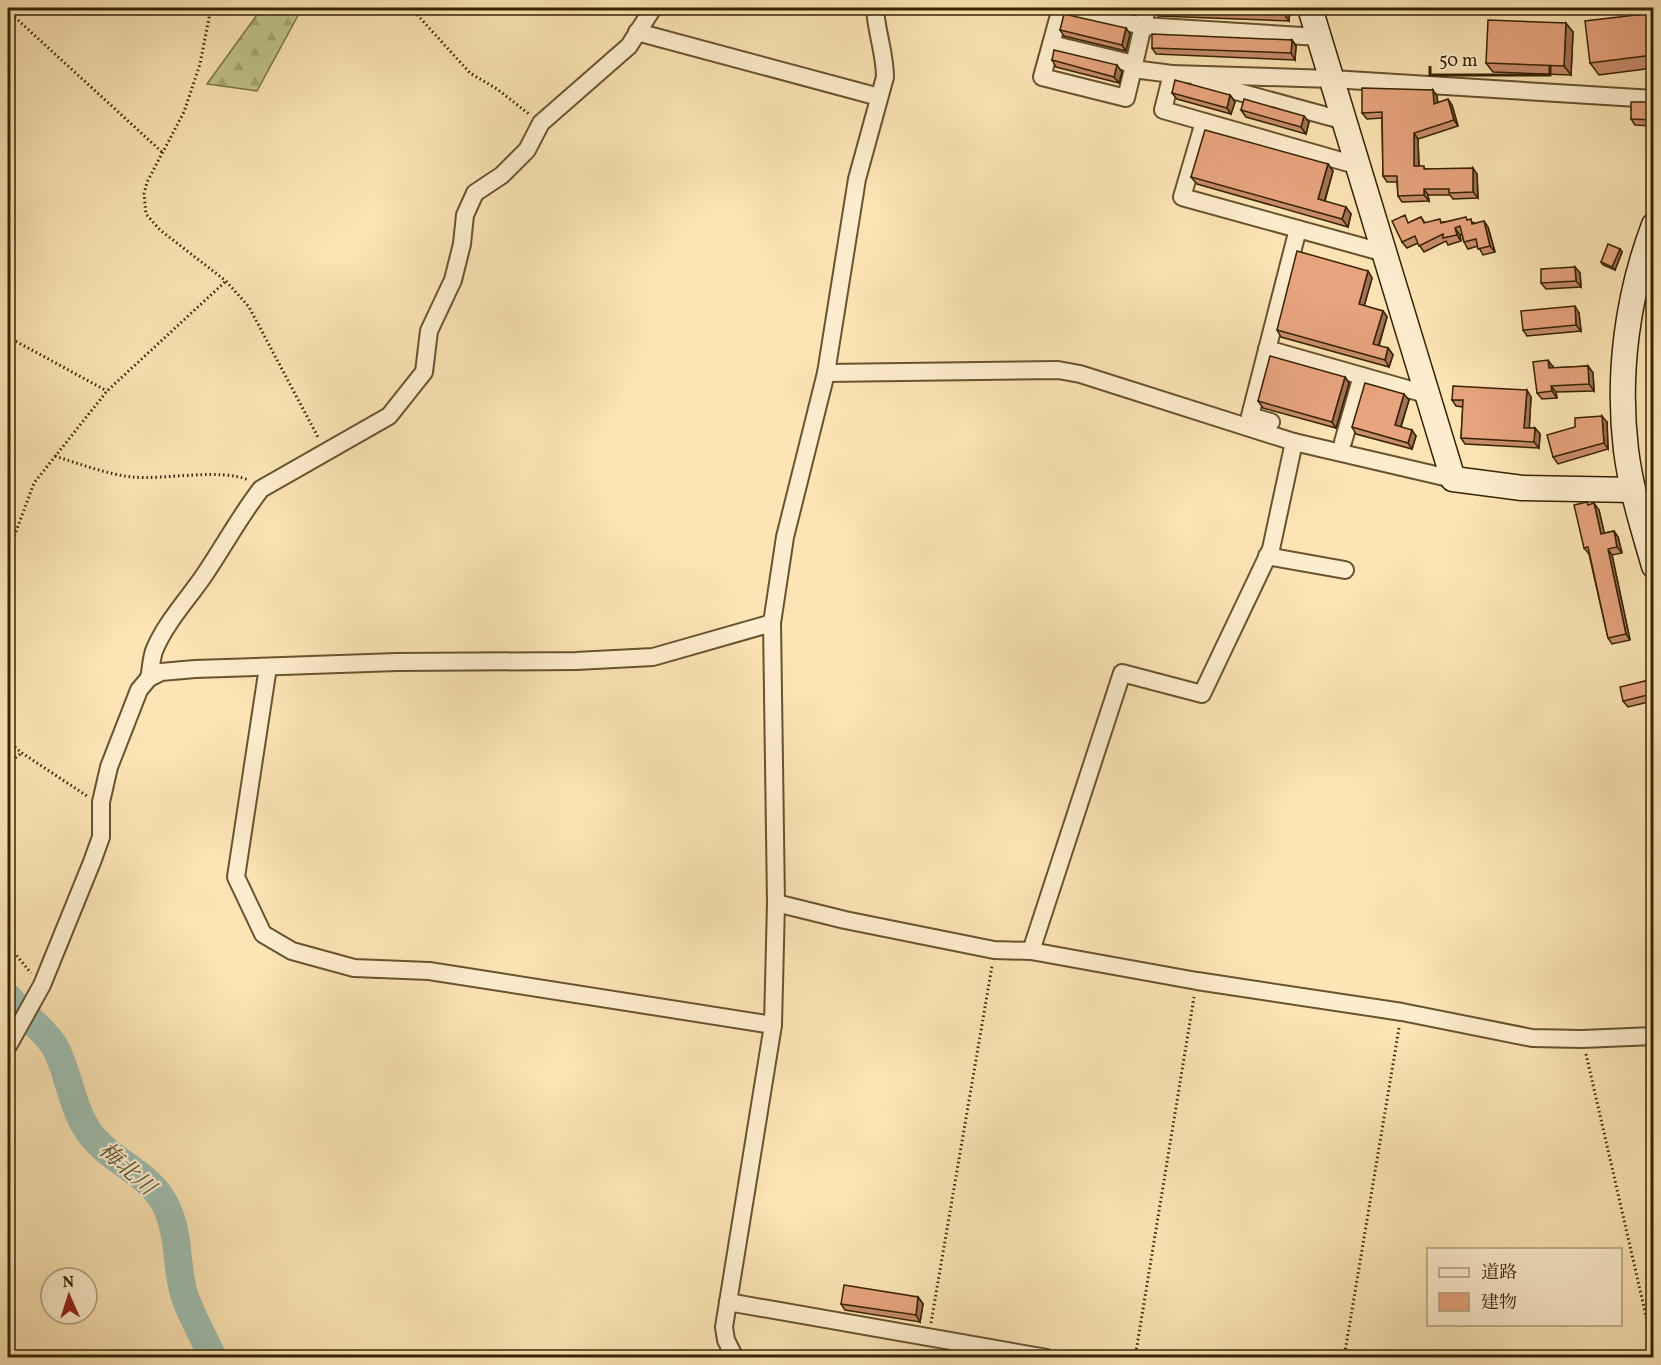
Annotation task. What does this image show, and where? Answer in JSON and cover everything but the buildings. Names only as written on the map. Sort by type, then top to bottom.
[{"type":"street","points":[[149,678],[154,651],[182,605],[204,576],[261,489],[388,416],[424,372],[429,331],[453,280],[462,244],[465,215],[475,193],[502,175],[527,150],[541,123],[629,46],[653,8]]},
{"type":"street","points":[[735,1358],[726,1340],[724,1327],[773,1025],[777,903],[772,623],[785,537],[826,373],[857,179],[885,77],[885,59],[878,37],[875,8]]},
{"type":"street","points":[[1147,8],[1143,26],[1134,66],[1126,98],[1042,77],[1062,8],[1143,26],[1319,37]]},
{"type":"street","points":[[1310,8],[1453,479]]},
{"type":"street","points":[[637,32],[879,97]]},
{"type":"street","points":[[1051,44],[1345,121]]},
{"type":"street","points":[[1172,74],[1332,79],[1653,99]]},
{"type":"street","points":[[1172,74],[1163,110],[1359,166]]},
{"type":"street","points":[[1204,122],[1182,197],[1385,253]]},
{"type":"street","points":[[1653,225],[1637,279],[1630,316],[1623,401],[1626,451],[1653,566]]},
{"type":"street","points":[[1298,229],[1250,416],[1316,436],[1426,461]]},
{"type":"street","points":[[1267,349],[1429,395]]},
{"type":"street","points":[[826,373],[1058,370],[1080,374],[1294,442],[1453,479],[1522,488],[1634,490],[1653,509]]},
{"type":"street","points":[[1343,442],[1362,376]]},
{"type":"street","points":[[1031,951],[1122,673],[1202,694],[1271,549],[1294,442]]},
{"type":"street","points":[[1267,556],[1345,570]]},
{"type":"street","points":[[8,1046],[42,985],[101,837],[101,802],[109,767],[139,690],[149,678],[161,672],[268,667],[397,662],[576,661],[653,657],[772,623]]},
{"type":"street","points":[[268,667],[236,877],[263,934],[292,951],[354,968],[429,971],[773,1025]]},
{"type":"street","points":[[777,903],[845,920],[994,950],[1031,951],[1197,981],[1402,1012],[1532,1038],[1582,1040],[1653,1036]]},
{"type":"street","points":[[728,1302],[1047,1358]]},
{"type":"path","points":[[211,8],[200,64],[184,112],[147,182],[144,194],[146,214],[160,230],[226,280],[249,307],[326,452]]},
{"type":"path","points":[[411,8],[470,73],[497,89],[541,123]]},
{"type":"path","points":[[8,11],[162,152]]},
{"type":"path","points":[[8,553],[34,483],[55,456],[107,391],[226,280]]},
{"type":"path","points":[[8,337],[107,391]]},
{"type":"path","points":[[55,456],[134,477],[226,475],[245,478],[261,489]]},
{"type":"path","points":[[8,741],[82,793],[101,802]]},
{"type":"path","points":[[8,764],[22,753]]},
{"type":"path","points":[[8,945],[42,985]]},
{"type":"path","points":[[928,1337],[994,950]]},
{"type":"path","points":[[1135,1358],[1197,981]]},
{"type":"path","points":[[1344,1358],[1402,1012]]},
{"type":"path","points":[[1582,1040],[1653,1351]]},
{"type":"green space","points":[[262,8],[302,8],[257,91],[207,84]]},
{"type":"waterway","name":"梅北川","points":[[8,997],[55,1047],[79,1114],[91,1135],[100,1145],[151,1185],[166,1206],[175,1236],[184,1294],[213,1358]]}]
